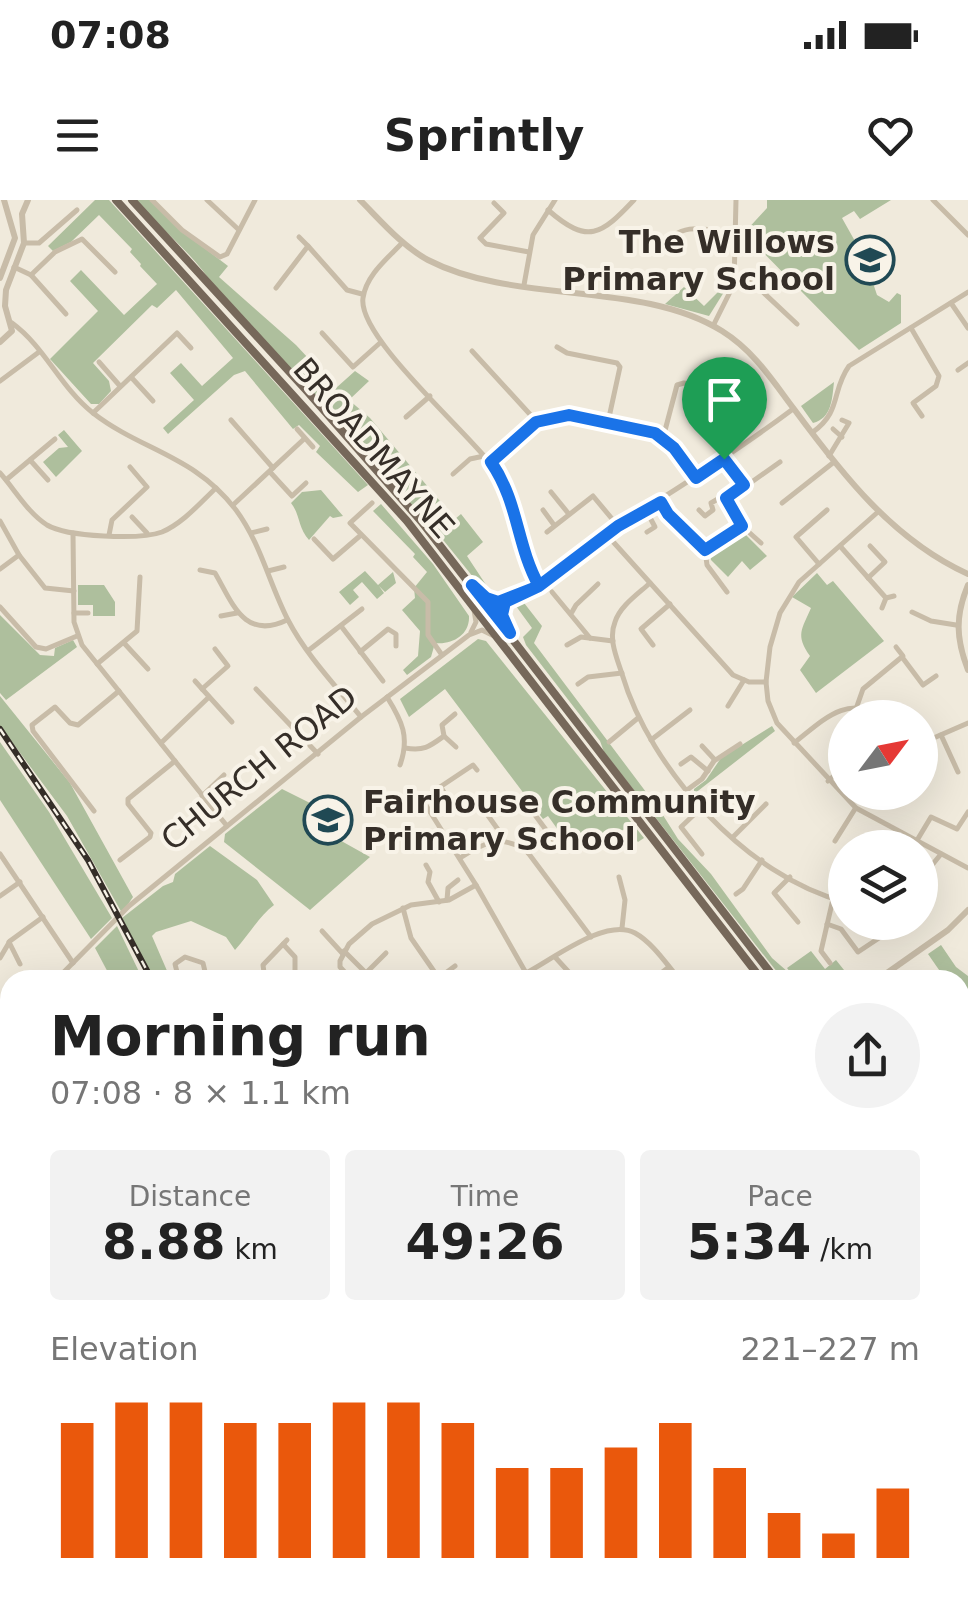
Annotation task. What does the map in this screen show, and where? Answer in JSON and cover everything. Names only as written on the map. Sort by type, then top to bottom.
[{"type":"main road","name":"BROADMAYNE","points":[[116,200],[358,464],[465,594],[754,970]]},
{"type":"main road","name":"BROADMAYNE","points":[[132,200],[378,469],[510,633],[768,970]]},
{"type":"street","points":[[0,278],[15,238],[4,200]]},
{"type":"street","points":[[0,351],[10,320],[6,290],[24,243],[22,214],[28,200]]},
{"type":"street","points":[[152,200],[182,230],[218,257],[227,254],[255,200]]},
{"type":"street","points":[[206,200],[239,230]]},
{"type":"street","points":[[360,200],[402,242],[454,270],[660,308],[713,326],[754,356],[831,459],[879,511],[920,548],[968,574]]},
{"type":"street","points":[[524,285],[536,228],[554,200]]},
{"type":"street","points":[[548,210],[576,230],[602,232],[634,200]]},
{"type":"street","points":[[713,326],[735,276],[736,200]]},
{"type":"street","points":[[494,202],[504,213],[480,238],[486,244],[529,252]]},
{"type":"street","points":[[938,202],[968,236]]},
{"type":"street","points":[[24,243],[40,243],[77,210]]},
{"type":"street","points":[[663,248],[676,232],[686,228],[735,234]]},
{"type":"street","points":[[299,238],[347,290],[363,295]]},
{"type":"street","points":[[30,274],[55,252],[82,240],[115,272]]},
{"type":"street","points":[[402,242],[369,279],[363,295],[365,318],[381,342],[488,459],[511,496],[526,558],[539,586]]},
{"type":"street","points":[[276,288],[308,246]]},
{"type":"street","points":[[14,267],[30,274],[66,314]]},
{"type":"street","points":[[735,276],[750,280],[797,324]]},
{"type":"street","points":[[812,432],[832,416],[839,383],[849,366],[968,292]]},
{"type":"street","points":[[951,302],[968,328]]},
{"type":"street","points":[[0,312],[32,341],[68,391],[93,413],[172,453],[232,505],[251,533],[288,620],[360,717]]},
{"type":"street","points":[[911,328],[939,376],[933,389],[913,403],[922,416]]},
{"type":"street","points":[[93,413],[177,333],[191,348]]},
{"type":"street","points":[[322,333],[353,366],[381,342]]},
{"type":"street","points":[[5,339],[22,334],[32,341]]},
{"type":"street","points":[[558,347],[567,353],[620,366]]},
{"type":"street","points":[[472,351],[536,422]]},
{"type":"street","points":[[0,381],[39,352]]},
{"type":"street","points":[[608,422],[621,358]]},
{"type":"street","points":[[98,362],[121,386]]},
{"type":"street","points":[[958,370],[968,363]]},
{"type":"street","points":[[131,377],[153,401]]},
{"type":"street","points":[[663,438],[676,385],[706,388]]},
{"type":"street","points":[[406,417],[430,396]]},
{"type":"street","points":[[472,585],[492,600],[509,599],[539,586],[618,526],[661,502],[793,409]]},
{"type":"street","points":[[453,474],[470,459],[488,459],[536,422],[569,415],[646,430],[663,438],[696,478]]},
{"type":"street","points":[[231,420],[292,496],[306,483]]},
{"type":"street","points":[[782,503],[831,459],[850,424],[842,420]]},
{"type":"street","points":[[296,429],[313,448]]},
{"type":"street","points":[[833,430],[842,437]]},
{"type":"street","points":[[6,480],[55,439]]},
{"type":"street","points":[[232,505],[304,439]]},
{"type":"street","points":[[724,459],[744,485]]},
{"type":"street","points":[[30,460],[48,480]]},
{"type":"street","points":[[699,510],[704,516],[713,511],[712,503],[748,486],[780,462]]},
{"type":"street","points":[[109,534],[112,520],[147,488],[130,467]]},
{"type":"street","points":[[0,474],[46,524],[73,533],[149,535],[163,531],[182,520],[216,488]]},
{"type":"street","points":[[551,492],[569,514]]},
{"type":"street","points":[[546,532],[599,496],[618,526]]},
{"type":"street","points":[[726,498],[742,526],[760,544]]},
{"type":"street","points":[[661,502],[705,550],[707,565],[728,592]]},
{"type":"street","points":[[372,503],[350,523],[428,602],[428,636],[442,655]]},
{"type":"street","points":[[542,510],[554,525]]},
{"type":"street","points":[[819,565],[796,537],[827,510]]},
{"type":"street","points":[[646,511],[655,527],[647,532]]},
{"type":"street","points":[[828,781],[770,710],[766,682],[780,612],[800,582],[879,511]]},
{"type":"street","points":[[132,517],[149,535]]},
{"type":"street","points":[[0,521],[19,555],[45,588],[74,591]]},
{"type":"street","points":[[705,550],[742,526]]},
{"type":"street","points":[[251,533],[267,529]]},
{"type":"street","points":[[73,533],[78,636],[227,826]]},
{"type":"street","points":[[607,534],[733,674],[744,680],[766,682]]},
{"type":"street","points":[[314,539],[332,560],[360,535]]},
{"type":"street","points":[[840,546],[886,598]]},
{"type":"street","points":[[868,578],[885,562],[870,546]]},
{"type":"street","points":[[0,570],[19,555]]},
{"type":"street","points":[[268,571],[284,567]]},
{"type":"street","points":[[200,570],[215,572],[237,613],[250,622],[265,626],[288,620]]},
{"type":"street","points":[[97,664],[139,626],[140,577]]},
{"type":"street","points":[[650,583],[619,614],[613,641],[638,718],[650,740],[686,791],[733,838],[762,860],[828,896]]},
{"type":"street","points":[[572,612],[598,584]]},
{"type":"street","points":[[968,586],[956,625],[968,670]]},
{"type":"street","points":[[552,592],[590,638]]},
{"type":"street","points":[[465,594],[476,617],[469,635]]},
{"type":"street","points":[[886,598],[894,596]]},
{"type":"street","points":[[882,608],[886,598]]},
{"type":"street","points":[[509,599],[502,611],[510,633]]},
{"type":"street","points":[[653,645],[640,629],[670,604]]},
{"type":"street","points":[[0,607],[36,647],[46,649],[78,636]]},
{"type":"street","points":[[309,651],[362,609]]},
{"type":"street","points":[[912,612],[931,621],[956,625]]},
{"type":"street","points":[[74,613],[88,613]]},
{"type":"street","points":[[221,616],[237,613]]},
{"type":"street","points":[[341,626],[383,682]]},
{"type":"street","points":[[360,652],[388,630],[396,634],[396,646]]},
{"type":"street","points":[[469,635],[486,631],[507,648]]},
{"type":"street","name":"CHURCH ROAD","points":[[66,970],[144,894],[360,717],[469,635]]},
{"type":"street","points":[[567,646],[578,638],[613,641]]},
{"type":"street","points":[[124,643],[148,669]]},
{"type":"street","points":[[896,646],[923,685],[936,676]]},
{"type":"street","points":[[202,690],[228,666],[215,649]]},
{"type":"street","points":[[859,700],[862,689],[902,657]]},
{"type":"street","points":[[578,684],[588,676],[622,672]]},
{"type":"street","points":[[728,706],[744,680]]},
{"type":"street","points":[[195,681],[232,722]]},
{"type":"street","points":[[256,688],[318,754]]},
{"type":"street","points":[[94,810],[32,731],[32,725],[56,707],[70,723],[78,725],[119,691]]},
{"type":"street","points":[[161,744],[209,697]]},
{"type":"street","points":[[388,698],[402,723],[405,748],[400,765]]},
{"type":"street","points":[[650,740],[690,710]]},
{"type":"street","points":[[455,714],[442,725],[444,736],[456,747]]},
{"type":"street","points":[[794,742],[828,716]]},
{"type":"street","points":[[610,742],[638,718]]},
{"type":"street","points":[[958,772],[940,735],[968,723]]},
{"type":"street","points":[[405,748],[425,750],[444,736]]},
{"type":"street","points":[[686,791],[715,760],[740,744]]},
{"type":"street","points":[[702,746],[715,760]]},
{"type":"street","points":[[681,764],[691,757],[708,771]]},
{"type":"street","points":[[120,860],[150,837],[128,800],[175,761]]},
{"type":"street","points":[[477,770],[473,765],[422,800],[476,884],[524,970]]},
{"type":"street","points":[[202,796],[224,776]]},
{"type":"street","points":[[438,799],[445,794],[442,789]]},
{"type":"street","points":[[469,810],[479,803],[499,831],[500,840]]},
{"type":"street","points":[[733,838],[766,804]]},
{"type":"street","points":[[701,808],[681,827],[702,854]]},
{"type":"street","points":[[860,810],[895,830]]},
{"type":"street","points":[[532,811],[558,846]]},
{"type":"street","points":[[923,830],[930,817],[958,828],[968,812]]},
{"type":"street","points":[[528,853],[551,836]]},
{"type":"street","points":[[460,858],[500,840],[518,845],[591,937]]},
{"type":"street","points":[[938,853],[968,868]]},
{"type":"street","points":[[0,854],[73,963]]},
{"type":"street","points":[[938,858],[941,854]]},
{"type":"street","points":[[736,894],[762,860]]},
{"type":"street","points":[[426,866],[430,872],[428,882],[443,901]]},
{"type":"street","points":[[790,877],[774,893],[798,922]]},
{"type":"street","points":[[619,878],[625,900],[622,928]]},
{"type":"street","points":[[443,901],[448,888],[458,880]]},
{"type":"street","points":[[0,896],[20,882]]},
{"type":"street","points":[[343,970],[343,952],[380,917],[402,908],[443,901],[476,884]]},
{"type":"street","points":[[402,908],[416,948],[433,970]]},
{"type":"street","points":[[891,970],[948,930],[968,910]]},
{"type":"street","points":[[0,958],[8,942],[43,917]]},
{"type":"street","points":[[828,920],[821,951],[830,963]]},
{"type":"street","points":[[538,970],[605,930],[622,928],[639,935],[671,970]]},
{"type":"street","points":[[322,931],[363,970]]},
{"type":"street","points":[[849,940],[858,952],[876,940]]},
{"type":"street","points":[[8,942],[20,964]]},
{"type":"street","points":[[264,970],[285,942],[295,957],[294,970]]},
{"type":"street","points":[[369,970],[386,953]]},
{"type":"street","points":[[178,970],[176,964],[185,957],[202,963],[204,970]]},
{"type":"street","points":[[556,957],[567,970]]},
{"type":"street","points":[[451,970],[456,966]]},
{"type":"street","points":[[664,970],[668,967]]},
{"type":"green space","points":[[95,200],[109,200],[368,485],[358,492],[316,452],[320,446],[299,425],[293,429],[245,371],[234,375],[168,434],[163,428],[194,400],[170,373],[181,363],[202,386],[233,358],[176,290],[157,308],[152,305],[93,363],[109,381],[111,391],[99,404],[91,404],[50,359],[98,311],[70,281],[81,270],[124,315],[157,284],[130,252],[132,249],[99,215],[71,242],[53,251],[48,246]]},
{"type":"green space","points":[[134,200],[151,200],[182,231],[228,266],[219,277],[296,345],[336,388],[355,371],[369,381],[349,400],[370,418],[455,519],[461,514],[483,542],[467,556],[496,600],[215,288],[188,253]]},
{"type":"green space","points":[[767,200],[891,200],[860,219],[854,211],[842,218],[865,259],[880,250],[887,267],[874,286],[877,295],[889,302],[897,293],[901,295],[901,323],[859,350],[744,233],[767,208]]},
{"type":"green space","points":[[732,278],[728,293],[724,292],[709,316],[665,304],[684,287],[704,306]]},
{"type":"green space","points":[[834,382],[827,412],[813,423],[801,406]]},
{"type":"green space","points":[[64,430],[82,451],[56,477],[43,462],[59,448],[68,447],[58,435]]},
{"type":"green space","points":[[321,490],[343,516],[330,516],[309,540],[291,503],[302,492]]},
{"type":"green space","points":[[381,504],[433,564],[469,616],[463,633],[453,640],[435,643],[431,657],[407,675],[403,670],[418,656],[420,631],[402,610],[415,598],[414,588],[427,572],[373,511]]},
{"type":"green space","points":[[741,530],[767,556],[750,570],[742,561],[728,577],[711,560],[710,553]]},
{"type":"green space","points":[[365,571],[378,585],[393,572],[396,583],[385,592],[379,586],[384,593],[377,599],[362,582],[353,590],[359,597],[350,605],[339,592]]},
{"type":"green space","points":[[817,573],[827,585],[833,581],[884,641],[816,693],[800,670],[810,656],[801,637],[811,608],[792,597]]},
{"type":"green space","points":[[78,585],[104,585],[115,602],[115,616],[93,616],[93,605],[78,605]]},
{"type":"green space","points":[[521,599],[542,626],[534,643],[678,839],[711,874],[772,958],[786,970],[775,970],[604,752],[600,741],[526,645],[523,637],[532,628],[513,602]]},
{"type":"green space","points":[[0,615],[40,655],[54,656],[55,648],[73,640],[77,647],[6,700],[0,693]]},
{"type":"green space","points":[[478,639],[486,641],[644,838],[638,842],[626,829],[571,848],[548,816],[543,819],[445,689],[409,717],[400,699]]},
{"type":"green space","points":[[0,696],[70,783],[133,897],[122,913],[67,816],[0,726]]},
{"type":"green space","points":[[772,726],[775,731],[694,794],[721,758]]},
{"type":"green space","points":[[0,742],[49,812],[112,918],[91,939],[0,800]]},
{"type":"green space","points":[[282,789],[316,806],[322,796],[350,812],[336,838],[370,857],[310,910],[224,842],[225,834]]},
{"type":"green space","points":[[210,846],[257,880],[274,905],[235,950],[226,937],[191,921],[156,932],[152,936],[167,970],[149,970],[122,918],[173,882],[175,874]]},
{"type":"green space","points":[[117,926],[138,970],[107,970],[95,948]]},
{"type":"green space","points":[[941,945],[960,970],[939,970],[928,954]]},
{"type":"green space","points":[[811,951],[825,969],[836,960],[844,970],[788,970]]},
{"type":"railway","points":[[0,729],[88,860],[147,970]]},
{"type":"place","name":"The Willows Primary School","points":[[870,260]]},
{"type":"place","name":"Fairhouse Community Primary School","points":[[328,820]]},
{"type":"route","points":[[724,459],[696,478],[663,438],[646,430],[569,415],[536,422],[491,462],[511,496],[526,558],[539,586],[498,602],[486,598],[472,585],[510,633],[502,615],[505,602],[539,586],[618,526],[661,502],[705,550],[742,526],[726,498],[744,485],[724,459]]}]
